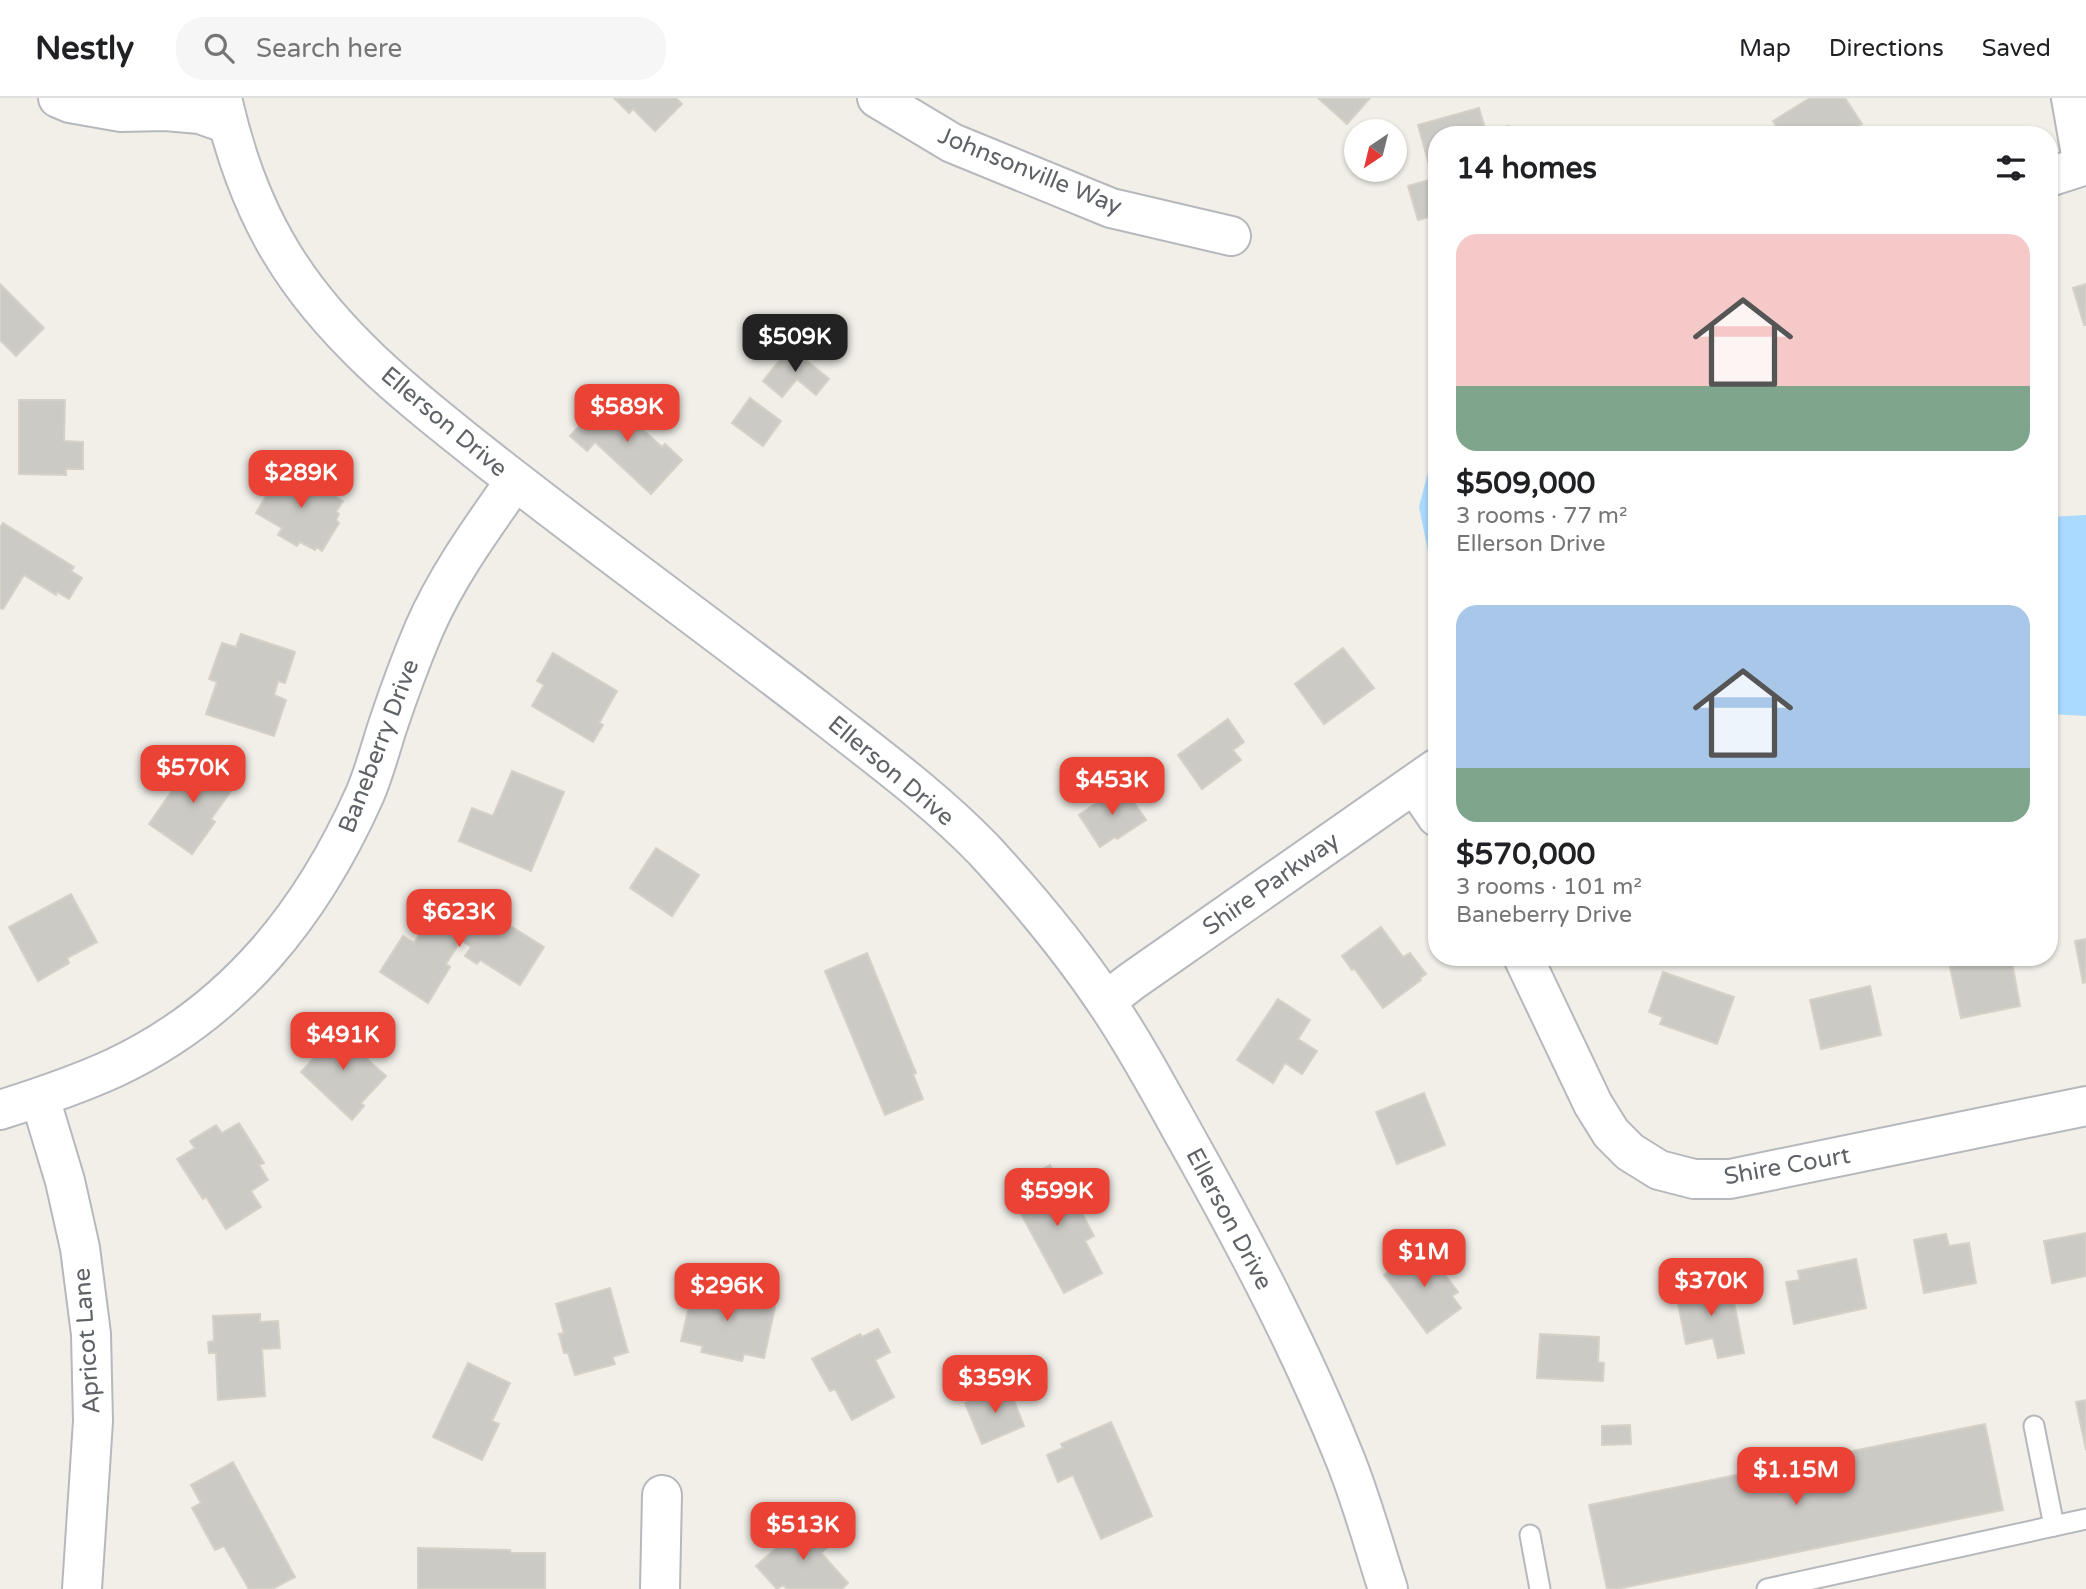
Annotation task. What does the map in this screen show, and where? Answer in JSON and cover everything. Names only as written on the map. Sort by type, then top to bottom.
[{"type":"street","points":[[58,98],[70,103],[121,112],[165,111],[200,114],[225,111]]},
{"type":"street","name":"Johnsonville Way","points":[[877,98],[952,143],[1111,208],[1231,236]]},
{"type":"street","points":[[2071,98],[2073,170]]},
{"type":"street","name":"Ellerson Drive","points":[[225,111],[253,200],[282,254],[317,302],[363,353],[413,400],[515,481],[761,666],[910,783],[980,847],[1044,918],[1106,1001],[1132,1042],[1229,1216],[1300,1355],[1346,1462],[1388,1589]]},
{"type":"street","name":"Baneberry Drive","points":[[0,1110],[40,1098],[114,1068],[159,1044],[210,1008],[257,965],[292,924],[333,860],[366,792],[400,689],[426,626],[466,551],[515,481]]},
{"type":"street","name":"Shire Parkway","points":[[1106,1001],[1426,776]]},
{"type":"street","name":"Shire Court","points":[[1527,966],[1593,1104],[1611,1133],[1630,1152],[1659,1170],[1682,1176],[1694,1179],[1730,1179],[2086,1106]]},
{"type":"street","name":"Apricot Lane","points":[[40,1098],[65,1181],[80,1248],[91,1334],[93,1421],[82,1589]]},
{"type":"street","points":[[660,1589],[662,1495]]},
{"type":"lane","points":[[2034,1426],[2054,1526]]},
{"type":"lane","points":[[1767,1589],[2086,1519]]},
{"type":"lane","points":[[1530,1535],[1540,1589]]},
{"type":"water","points":[[1428,472],[1428,551],[1419,507]]},
{"type":"water","points":[[2086,515],[2086,716],[2058,714],[2058,517]]},
{"type":"building","points":[[614,98],[676,98],[682,104],[655,131],[633,109],[629,113]]},
{"type":"building","points":[[1318,98],[1370,98],[1351,119],[1344,119],[1344,121]]},
{"type":"building","points":[[1810,98],[1845,98],[1862,124],[1776,126],[1773,121]]},
{"type":"building","points":[[1479,108],[1484,126],[1428,126],[1428,161],[1418,125]]},
{"type":"building","points":[[1428,180],[1428,217],[1418,220],[1408,186]]},
{"type":"building","points":[[0,284],[44,328],[16,356],[0,340]]},
{"type":"building","points":[[2086,284],[2086,325],[2084,325],[2073,288]]},
{"type":"building","points":[[790,347],[829,379],[816,395],[797,379],[782,397],[763,381]]},
{"type":"building","points":[[610,392],[627,408],[623,412],[662,447],[665,444],[682,460],[651,494],[595,442],[587,451],[570,436]]},
{"type":"building","points":[[750,398],[781,421],[763,446],[732,423]]},
{"type":"building","points":[[19,400],[65,400],[64,441],[83,442],[83,469],[66,469],[66,475],[19,474]]},
{"type":"building","points":[[284,466],[343,501],[336,512],[339,514],[336,520],[339,523],[322,551],[300,542],[297,546],[278,535],[282,528],[256,513]]},
{"type":"building","points":[[3,523],[74,567],[71,571],[82,578],[69,599],[57,592],[56,595],[24,575],[3,609],[0,608],[0,528]]},
{"type":"building","points":[[241,634],[295,652],[285,683],[278,681],[274,695],[286,700],[274,736],[206,714],[217,682],[209,679],[222,643],[236,647]]},
{"type":"building","points":[[1343,648],[1374,688],[1324,724],[1295,684]]},
{"type":"building","points":[[553,653],[617,691],[599,723],[603,725],[593,742],[532,706],[544,685],[537,681]]},
{"type":"building","points":[[1228,719],[1244,742],[1233,750],[1241,760],[1202,789],[1178,755]]},
{"type":"building","points":[[196,756],[236,784],[211,819],[215,822],[192,854],[149,824]]},
{"type":"building","points":[[512,771],[564,792],[531,871],[459,841],[472,808],[493,816]]},
{"type":"building","points":[[1122,785],[1146,820],[1100,847],[1079,815]]},
{"type":"building","points":[[656,848],[699,875],[672,916],[630,888]]},
{"type":"building","points":[[71,894],[97,942],[67,958],[69,963],[38,981],[9,927]]},
{"type":"building","points":[[443,897],[476,917],[479,912],[487,917],[490,913],[544,947],[520,985],[480,960],[477,964],[465,956],[471,947],[461,940],[446,964],[450,967],[428,1003],[380,972],[403,936],[414,943]]},
{"type":"building","points":[[1381,927],[1403,957],[1410,953],[1426,974],[1383,1008],[1342,956]]},
{"type":"building","points":[[2086,939],[2086,982],[2083,983],[2075,941]]},
{"type":"building","points":[[867,953],[916,1073],[913,1074],[923,1099],[885,1115],[825,971]]},
{"type":"building","points":[[2013,966],[2020,1006],[1961,1018],[1950,967]]},
{"type":"building","points":[[1663,972],[1734,997],[1717,1044],[1660,1024],[1663,1017],[1649,1012]]},
{"type":"building","points":[[1870,986],[1881,1035],[1821,1049],[1810,1000]]},
{"type":"building","points":[[1278,999],[1310,1020],[1298,1039],[1317,1051],[1302,1074],[1285,1063],[1273,1083],[1237,1060]]},
{"type":"building","points":[[335,1027],[354,1045],[359,1041],[372,1054],[367,1059],[386,1076],[361,1103],[364,1106],[352,1120],[301,1072],[314,1058],[310,1054]]},
{"type":"building","points":[[1424,1093],[1445,1145],[1397,1164],[1376,1112]]},
{"type":"building","points":[[239,1123],[264,1163],[259,1165],[268,1180],[251,1191],[261,1207],[226,1229],[177,1159],[195,1148],[190,1141],[216,1125],[222,1133]]},
{"type":"building","points":[[1050,1165],[1070,1202],[1075,1200],[1094,1236],[1085,1241],[1102,1273],[1064,1293],[1007,1188]]},
{"type":"building","points":[[2086,1233],[2086,1276],[2052,1283],[2044,1241]]},
{"type":"building","points":[[1946,1234],[1949,1246],[1969,1243],[1976,1283],[1924,1293],[1914,1240]]},
{"type":"building","points":[[1423,1245],[1458,1292],[1452,1296],[1461,1308],[1427,1333],[1384,1275]]},
{"type":"building","points":[[1856,1259],[1866,1308],[1794,1324],[1786,1282],[1800,1280],[1798,1271]]},
{"type":"building","points":[[706,1277],[729,1282],[726,1296],[775,1307],[764,1358],[744,1354],[742,1361],[701,1352],[703,1346],[681,1341],[693,1289],[702,1291]]},
{"type":"building","points":[[1730,1282],[1744,1353],[1718,1358],[1713,1338],[1686,1344],[1676,1293]]},
{"type":"building","points":[[610,1288],[628,1352],[612,1357],[615,1364],[575,1375],[568,1353],[564,1353],[559,1334],[564,1333],[556,1304]]},
{"type":"building","points":[[260,1314],[260,1322],[278,1321],[280,1348],[262,1349],[265,1396],[218,1400],[216,1353],[209,1353],[208,1342],[214,1341],[213,1316]]},
{"type":"building","points":[[878,1329],[890,1352],[875,1360],[894,1397],[852,1420],[835,1389],[830,1391],[812,1359],[860,1334],[862,1337]]},
{"type":"building","points":[[1540,1334],[1599,1337],[1598,1362],[1604,1363],[1603,1381],[1537,1378]]},
{"type":"building","points":[[468,1363],[510,1383],[492,1421],[499,1424],[482,1460],[433,1437]]},
{"type":"building","points":[[1008,1386],[1024,1426],[982,1444],[965,1403]]},
{"type":"building","points":[[2086,1400],[2086,1450],[2076,1402]]},
{"type":"building","points":[[1111,1422],[1152,1516],[1101,1539],[1073,1475],[1058,1482],[1047,1455],[1063,1448],[1061,1444]]},
{"type":"building","points":[[1985,1424],[2003,1510],[1607,1589],[1589,1505]]},
{"type":"building","points":[[1630,1425],[1631,1444],[1602,1445],[1602,1426]]},
{"type":"building","points":[[233,1462],[295,1577],[272,1589],[249,1589],[224,1546],[215,1550],[192,1508],[201,1503],[191,1485]]},
{"type":"building","points":[[816,1521],[834,1541],[821,1553],[848,1583],[842,1589],[787,1589],[783,1585],[777,1589],[756,1566],[799,1528],[804,1532]]},
{"type":"building","points":[[418,1548],[545,1553],[545,1589],[418,1589]]}]
